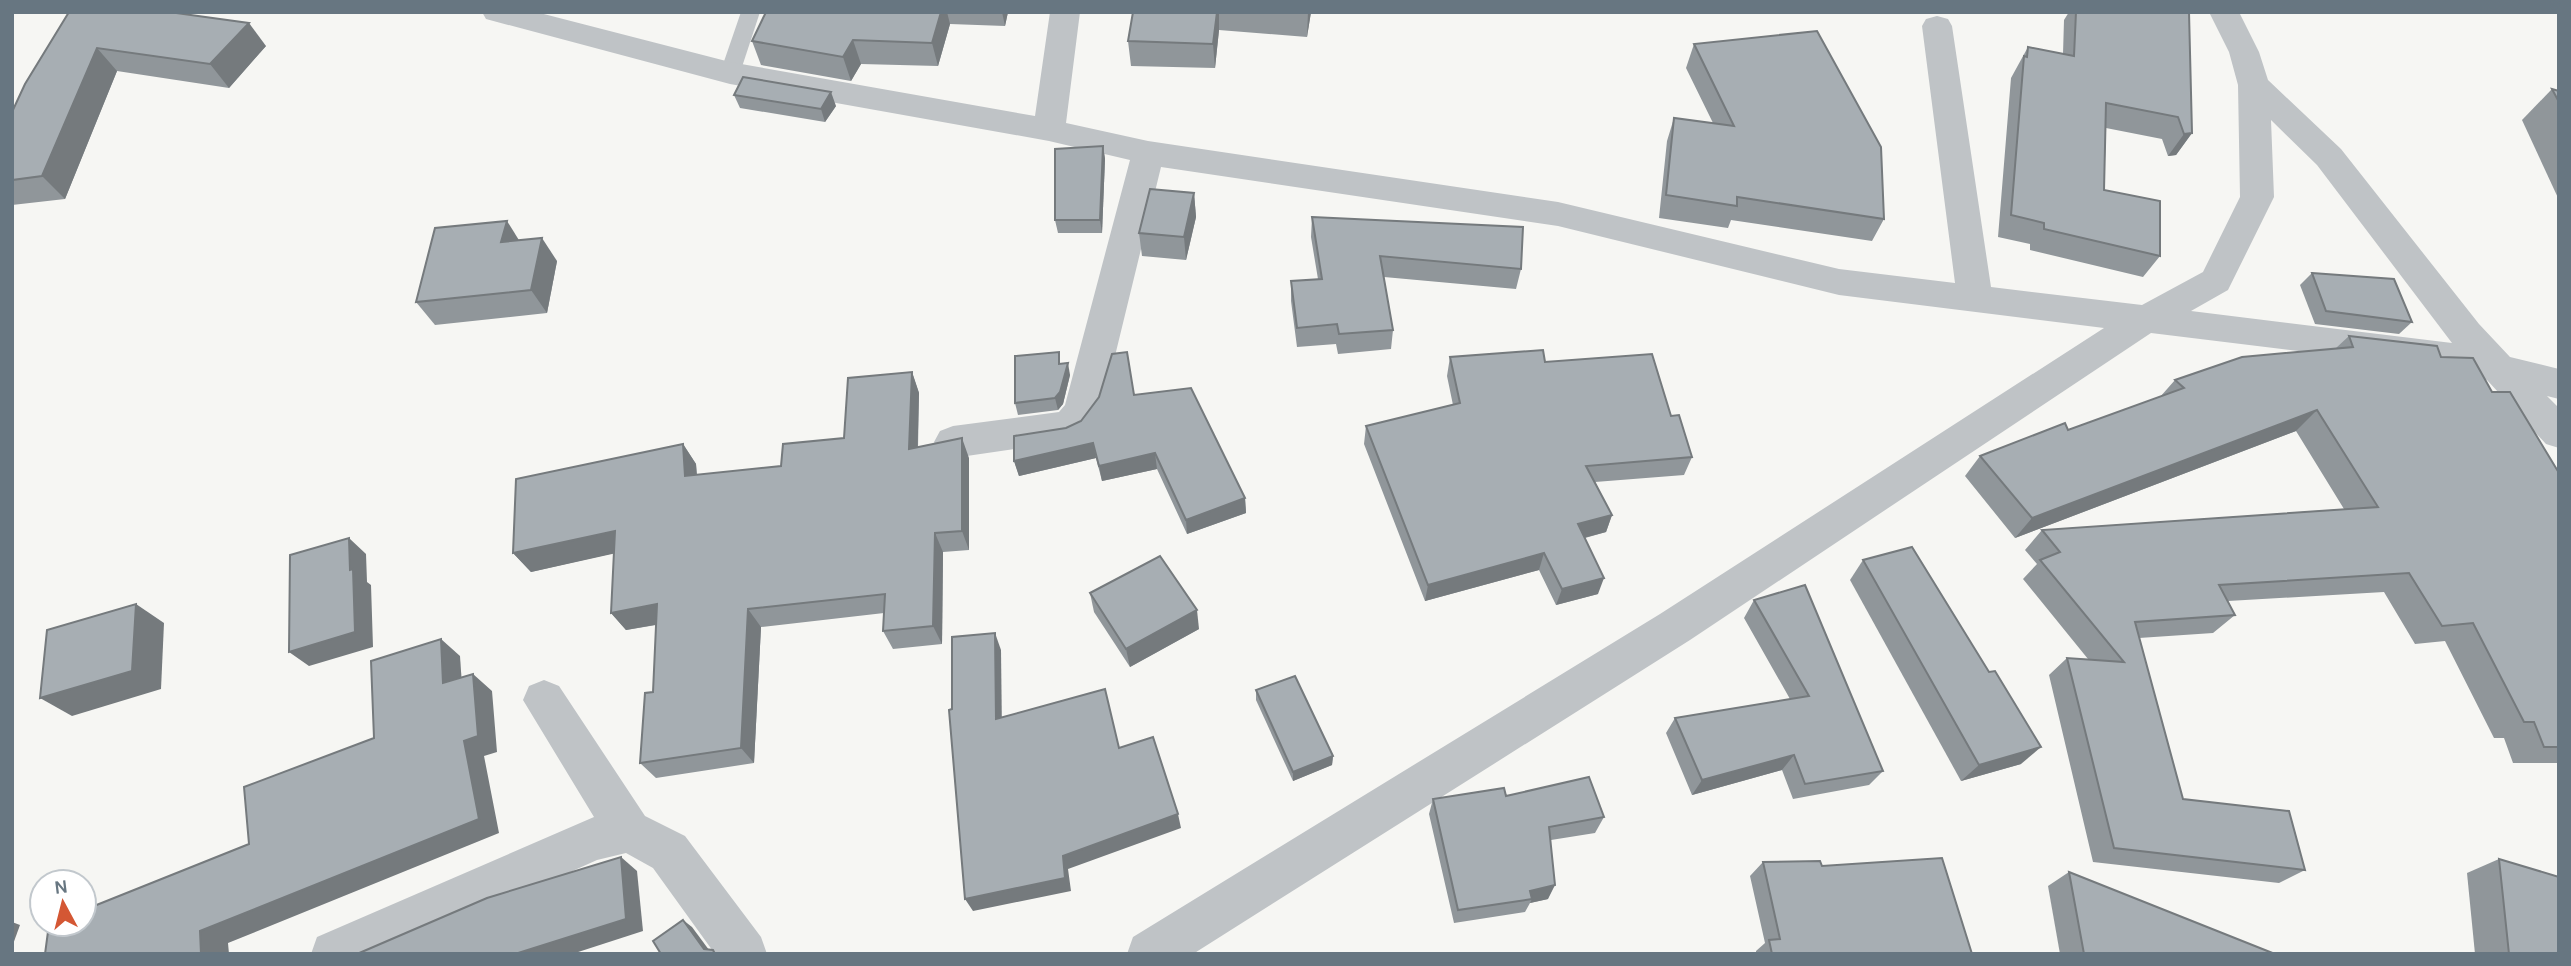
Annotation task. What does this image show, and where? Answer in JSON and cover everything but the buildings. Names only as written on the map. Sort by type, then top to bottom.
[{"type":"street","points":[[497,12],[730,73],[1049,130],[1148,153],[1558,214],[1839,282],[2445,355],[2559,384]]},
{"type":"street","points":[[1049,130],[1065,12]]},
{"type":"street","points":[[1150,954],[1675,627],[2144,320],[2216,281],[2257,197],[2254,85],[2244,52],[2224,12]]},
{"type":"street","points":[[1937,26],[1975,299]]},
{"type":"street","points":[[2254,85],[2329,157],[2466,334],[2559,433]]},
{"type":"street","points":[[953,442],[1069,426],[1080,414],[1087,397],[1148,153]]},
{"type":"street","points":[[544,700],[629,831],[669,852],[744,954]]},
{"type":"street","points":[[334,954],[594,839],[629,831]]},
{"type":"lane","points":[[730,73],[751,12]]}]
